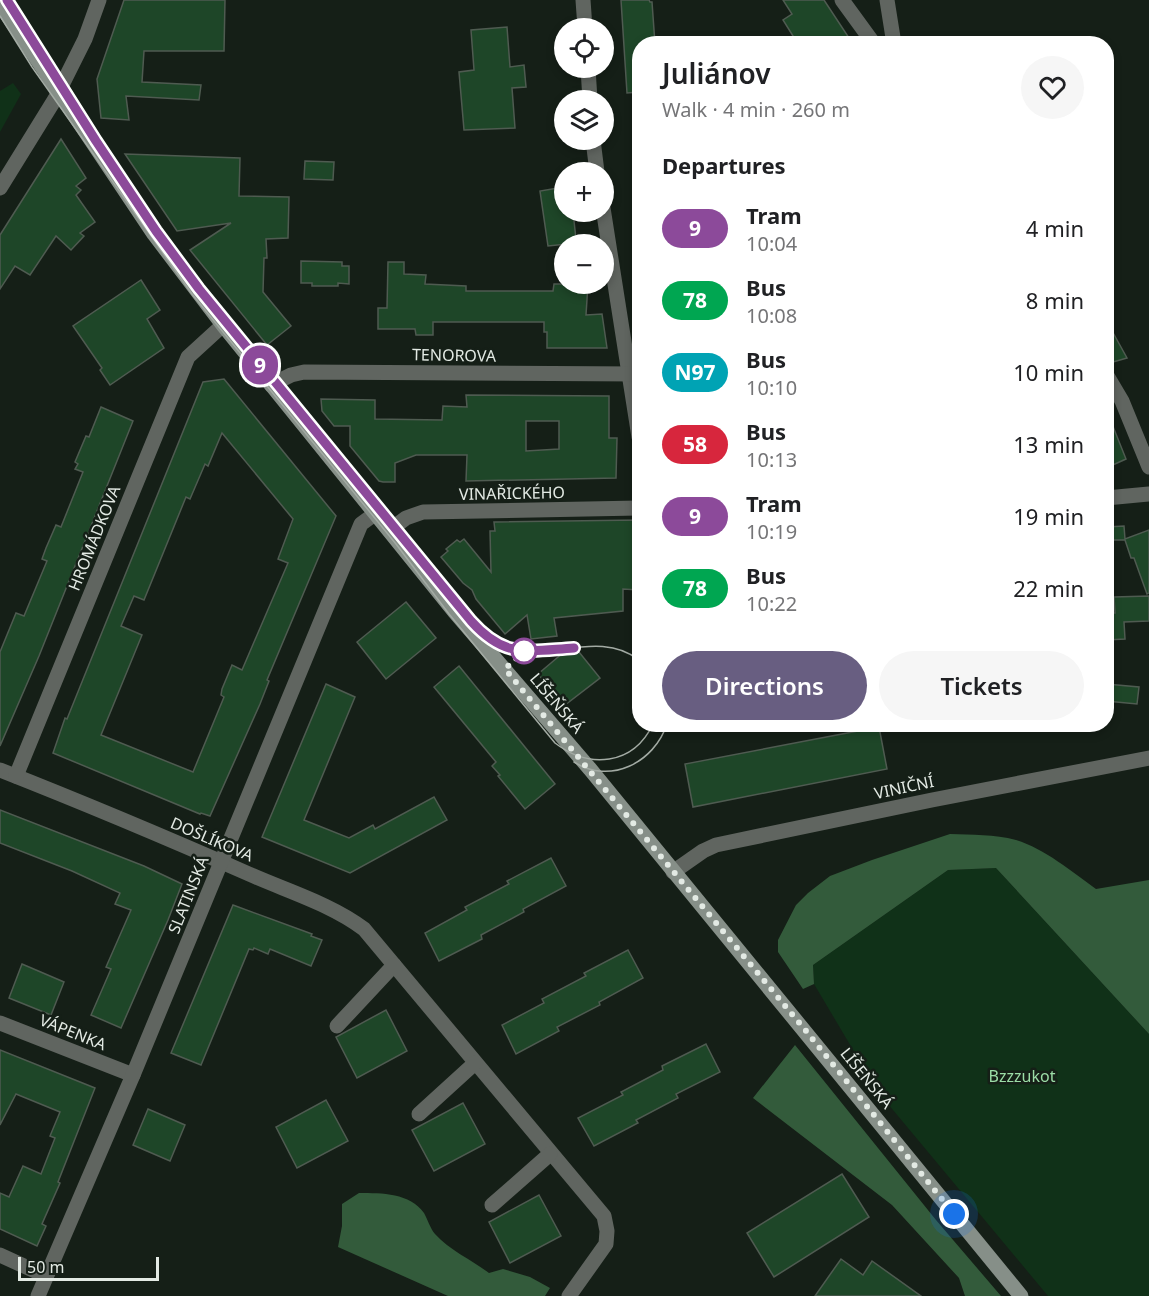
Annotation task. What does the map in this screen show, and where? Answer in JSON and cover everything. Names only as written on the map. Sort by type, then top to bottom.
[{"type":"street","points":[[0,188],[58,93],[85,39],[99,0]]},
{"type":"street","points":[[583,0],[584,18]]},
{"type":"street","points":[[842,0],[868,36]]},
{"type":"street","points":[[887,0],[893,36]]},
{"type":"street","name":"LÍŠEŇSKÁ","points":[[0,4],[154,234],[222,325],[454,611],[590,769],[1021,1296]]},
{"type":"street","points":[[606,222],[632,358]]},
{"type":"street","name":"HROMÁDKOVA","points":[[16,776],[188,357],[222,325]]},
{"type":"street","name":"TENOROVA","points":[[271,384],[304,372],[632,374]]},
{"type":"street","points":[[1114,388],[1122,401],[1149,467]]},
{"type":"street","points":[[1114,497],[1149,494]]},
{"type":"street","name":"VINAŘICKÉHO","points":[[390,530],[406,518],[423,512],[632,508]]},
{"type":"street","name":"SLATINSKÁ","points":[[38,1296],[133,1075],[361,524],[375,513]]},
{"type":"street","name":"VINIČNÍ","points":[[673,872],[703,851],[716,845],[1149,758]]},
{"type":"street","name":"DOŠLÍKOVA","points":[[0,770],[221,861],[352,920],[364,929],[604,1216],[607,1231],[606,1244],[569,1296]]},
{"type":"street","points":[[337,1026],[394,965]]},
{"type":"street","name":"VÁPENKA","points":[[0,1023],[133,1075]]},
{"type":"street","points":[[419,1114],[475,1063]]},
{"type":"street","points":[[492,1205],[550,1154]]},
{"type":"street","points":[[0,1255],[46,1276]]},
{"type":"green space","points":[[13,83],[21,94],[0,132],[0,91]]},
{"type":"green space","points":[[950,834],[999,837],[1027,844],[1058,861],[1096,889],[1149,880],[1149,1034],[996,868],[948,870],[813,965],[814,984],[803,989],[778,952],[778,940],[796,905],[830,876]]},
{"type":"green space","name":"Bzzzukot","points":[[996,868],[1149,1034],[1149,1296],[1048,1296],[878,1092],[814,984],[813,965],[948,870]]},
{"type":"green space","points":[[795,1045],[936,1220],[1001,1296],[965,1296],[959,1278],[892,1205],[753,1098]]},
{"type":"green space","points":[[359,1193],[386,1194],[411,1201],[424,1213],[433,1232],[441,1240],[489,1273],[503,1269],[530,1277],[550,1288],[545,1296],[448,1296],[338,1247],[342,1226],[342,1204]]},
{"type":"building","points":[[124,0],[225,0],[224,51],[144,51],[142,82],[201,85],[199,100],[126,96],[129,120],[101,118],[97,79]]},
{"type":"building","points":[[621,0],[649,0],[652,2],[654,36],[632,36],[632,93],[627,93]]},
{"type":"building","points":[[783,0],[824,0],[848,36],[793,36],[783,20],[792,14]]},
{"type":"building","points":[[507,27],[510,67],[524,65],[526,87],[512,88],[515,128],[464,130],[459,72],[474,70],[471,30]]},
{"type":"building","points":[[61,139],[86,178],[76,186],[81,190],[76,195],[95,222],[80,233],[84,236],[71,250],[56,236],[30,275],[15,266],[0,289],[0,235]]},
{"type":"building","points":[[125,154],[240,158],[239,196],[289,197],[288,238],[266,239],[267,258],[264,258],[263,292],[291,326],[267,345],[190,250],[231,223],[177,231]]},
{"type":"building","points":[[305,161],[334,162],[333,180],[304,179]]},
{"type":"building","points":[[554,189],[554,222],[574,222],[575,234],[554,234],[554,245],[548,246],[540,191]]},
{"type":"building","points":[[301,261],[342,262],[342,266],[349,266],[349,284],[312,286],[312,283],[301,283]]},
{"type":"building","points":[[388,262],[404,262],[404,274],[426,275],[425,284],[466,286],[466,291],[553,291],[554,284],[554,294],[587,294],[586,315],[602,314],[607,348],[547,348],[547,332],[544,332],[544,322],[433,322],[433,335],[416,335],[415,329],[378,329],[378,308],[387,308]]},
{"type":"building","points":[[141,280],[160,310],[147,319],[164,348],[110,385],[100,370],[102,368],[73,326]]},
{"type":"building","points":[[1114,334],[1127,358],[1114,362]]},
{"type":"building","points":[[224,379],[336,516],[267,680],[269,681],[260,704],[210,816],[200,814],[53,753],[65,718],[67,719],[203,382]],"holes":[[[222,433],[293,519],[278,559],[288,563],[242,670],[232,665],[222,689],[221,695],[224,697],[193,772],[101,735],[142,635],[121,626],[134,596],[144,600],[186,497],[190,499]]]},
{"type":"building","points":[[466,395],[609,396],[609,438],[617,438],[616,478],[466,481],[467,455],[416,455],[395,463],[395,482],[379,481],[350,446],[350,426],[334,426],[322,411],[321,399],[375,400],[375,419],[442,420],[443,406],[467,407]],"holes":[[[526,421],[559,421],[559,449],[526,451]]]},
{"type":"building","points":[[101,407],[133,421],[39,656],[0,746],[0,652],[16,613],[24,616],[47,561],[42,559],[46,548],[56,525],[61,527],[83,472],[75,469],[78,464],[75,462],[86,436],[89,437]]},
{"type":"building","points":[[1114,429],[1126,459],[1114,464]]},
{"type":"building","points":[[632,520],[632,590],[623,589],[623,611],[554,618],[557,636],[531,639],[527,615],[505,634],[476,599],[472,590],[441,557],[448,551],[446,549],[457,540],[460,542],[464,539],[491,572],[490,531],[495,531],[494,522]]},
{"type":"building","points":[[1124,526],[1125,539],[1149,530],[1149,593],[1147,594],[1125,540],[1114,540],[1114,527]]},
{"type":"building","points":[[1149,596],[1149,621],[1124,622],[1125,639],[1114,640],[1114,597]]},
{"type":"building","points":[[406,602],[436,638],[386,679],[357,642]]},
{"type":"building","points":[[564,652],[579,652],[600,678],[565,705],[538,674]]},
{"type":"building","points":[[459,666],[555,784],[525,809],[498,776],[500,775],[492,766],[496,762],[434,687]]},
{"type":"building","points":[[326,684],[355,697],[304,820],[349,838],[373,825],[375,829],[434,797],[447,820],[350,873],[262,837]]},
{"type":"building","points":[[1114,685],[1139,687],[1137,704],[1114,702]]},
{"type":"building","points":[[853,732],[880,732],[887,769],[693,807],[685,764]]},
{"type":"building","points":[[0,810],[144,866],[182,884],[121,1028],[91,1015],[111,969],[106,967],[131,910],[115,904],[120,893],[72,871],[0,843]]},
{"type":"building","points":[[551,858],[566,886],[481,935],[482,939],[439,961],[425,933],[467,910],[465,907],[509,884],[507,881]]},
{"type":"building","points":[[233,905],[312,934],[311,936],[322,940],[311,966],[270,949],[268,954],[254,948],[249,949],[201,1065],[171,1053]]},
{"type":"building","points":[[628,950],[643,978],[599,1002],[600,1005],[557,1027],[559,1031],[516,1054],[502,1025],[544,1003],[542,999],[586,976],[584,973]]},
{"type":"building","points":[[22,964],[64,982],[51,1015],[9,998]]},
{"type":"building","points":[[386,1010],[407,1051],[357,1078],[336,1037]]},
{"type":"building","points":[[706,1044],[720,1072],[676,1094],[678,1098],[636,1120],[638,1123],[594,1146],[578,1118],[623,1095],[621,1092],[663,1070],[662,1066]]},
{"type":"building","points":[[0,1050],[95,1088],[58,1182],[60,1183],[42,1224],[46,1226],[37,1246],[0,1229],[0,1193],[9,1197],[23,1166],[41,1174],[55,1138],[50,1136],[60,1112],[16,1094],[0,1125]]},
{"type":"building","points":[[326,1100],[348,1141],[297,1168],[276,1127]]},
{"type":"building","points":[[463,1103],[485,1144],[434,1171],[412,1130]]},
{"type":"building","points":[[148,1109],[185,1125],[170,1161],[133,1145]]},
{"type":"building","points":[[842,1174],[869,1217],[774,1277],[747,1233]]},
{"type":"building","points":[[539,1195],[561,1236],[510,1263],[489,1222]]},
{"type":"building","points":[[841,1259],[863,1275],[872,1261],[921,1296],[815,1296]]},
{"type":"tram line","points":[[7,0],[95,140]]},
{"type":"tram line","name":"9","points":[[7,0],[96,141],[156,231],[199,289],[483,635],[506,648],[523,651],[574,648]]},
{"type":"tram line","points":[[0,16],[32,67],[192,294],[555,743],[582,757],[609,759],[634,748],[648,732]]},
{"type":"tram line","points":[[228,325],[269,376]]},
{"type":"tram line","points":[[405,541],[464,614],[489,639],[500,646],[535,651],[589,646],[607,647],[632,656]]},
{"type":"tram line","points":[[574,762],[588,769],[602,771],[629,766],[652,750],[664,732]]},
{"type":"route","points":[[524,651],[505,669],[806,1031],[954,1214]]}]
